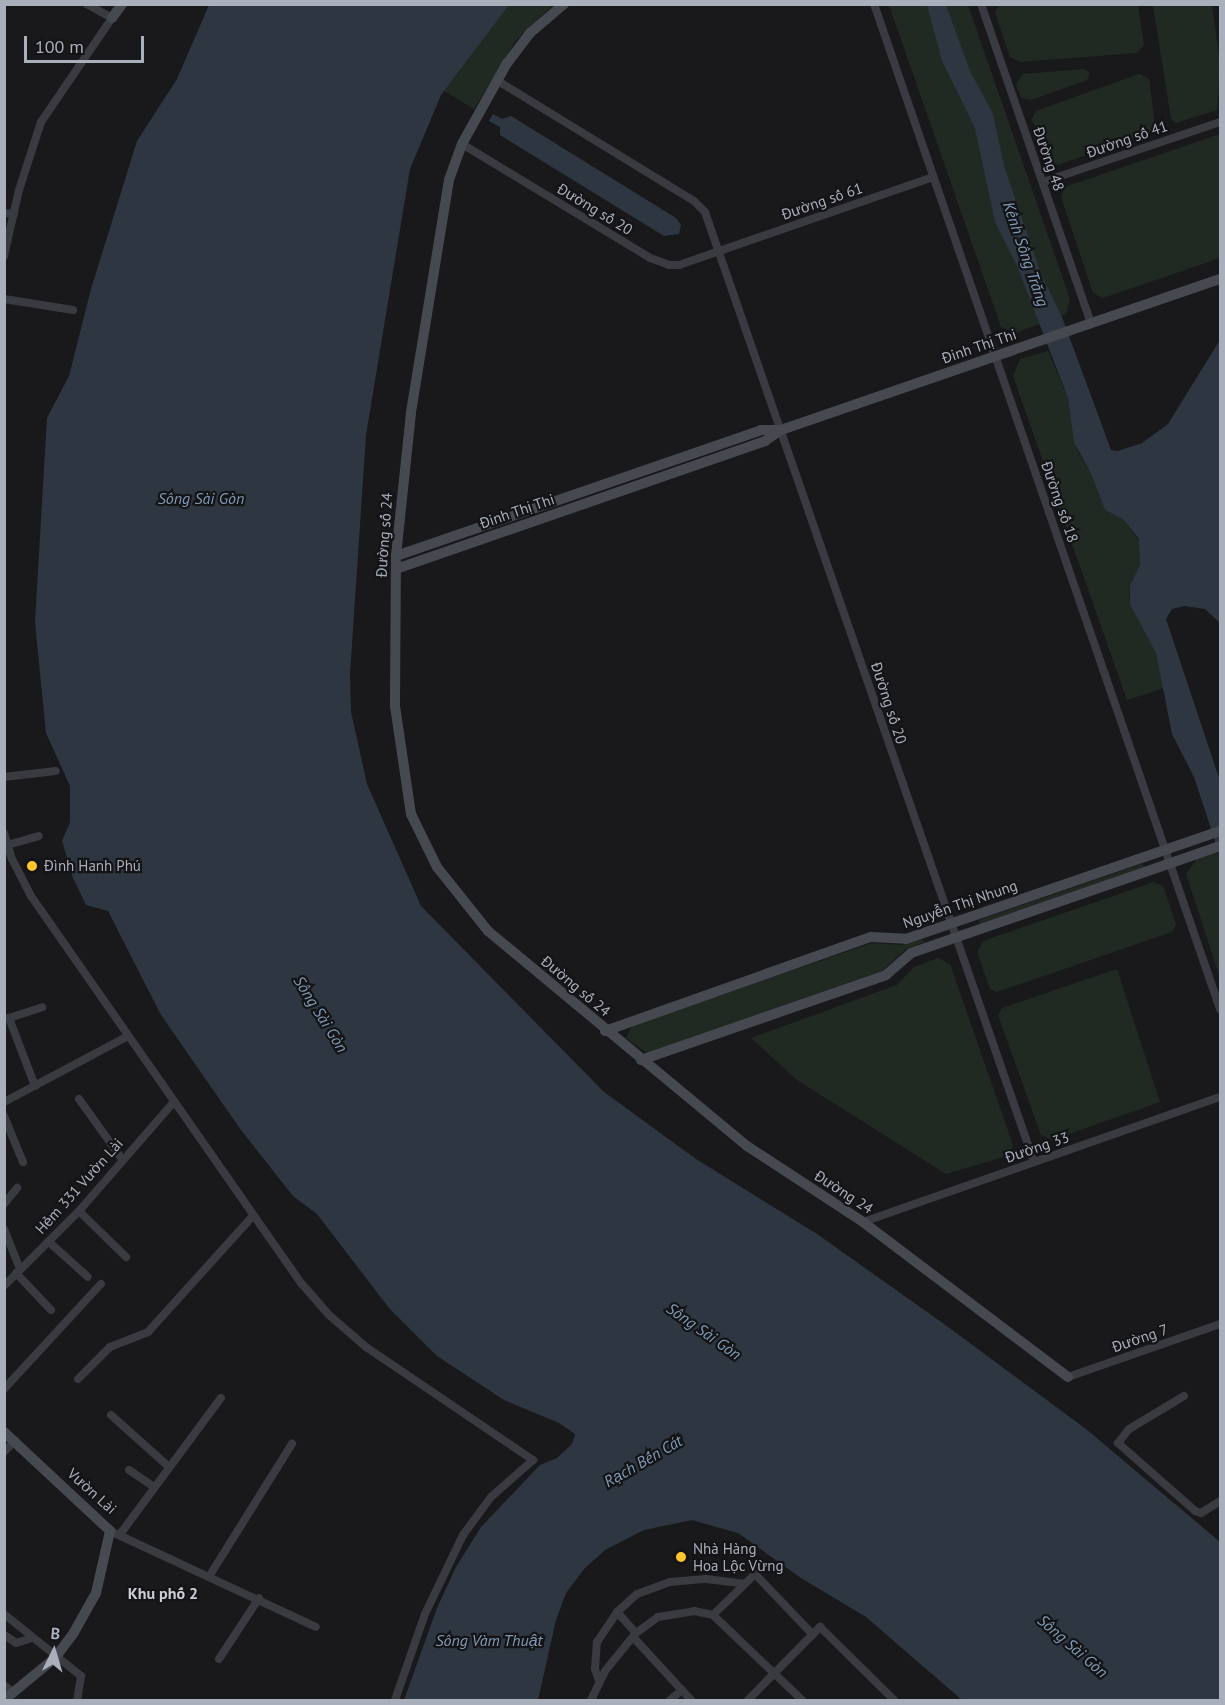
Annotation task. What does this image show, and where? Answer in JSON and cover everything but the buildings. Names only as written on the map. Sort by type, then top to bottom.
[{"type":"street","points":[[87,4],[112,18]]},
{"type":"street","points":[[4,256],[41,122],[122,4]]},
{"type":"street","name":"Đường số 24","points":[[564,4],[530,33],[498,81],[462,144],[449,180],[428,294],[411,413],[396,556],[395,706],[403,774],[420,837],[455,892],[488,931],[605,1030]]},
{"type":"street","name":"Đường số 18","points":[[874,4],[1221,1009]]},
{"type":"street","name":"Đường 48","points":[[981,4],[1091,322]]},
{"type":"street","name":"Đường số 20","points":[[498,81],[694,201],[705,212],[1034,1162]]},
{"type":"street","name":"Đường số 41","points":[[1043,182],[1221,122]]},
{"type":"street","name":"Đường số 20","points":[[462,144],[660,263],[680,265],[720,251]]},
{"type":"street","name":"Đường số 61","points":[[720,251],[933,177]]},
{"type":"street","points":[[4,213],[14,214]]},
{"type":"street","name":"Đinh Thị Thi","points":[[396,569],[765,441],[781,430],[1221,279]]},
{"type":"street","points":[[4,299],[73,310]]},
{"type":"street","name":"Đinh Thị Thi","points":[[396,556],[761,430],[781,430]]},
{"type":"street","points":[[4,777],[56,771]]},
{"type":"street","name":"Nguyễn Thị Nhung","points":[[605,1030],[871,938],[906,939],[1221,831]]},
{"type":"street","points":[[4,833],[6,845],[31,896],[252,1217],[329,1315],[366,1347],[533,1460],[491,1497],[463,1535],[421,1624],[395,1701]]},
{"type":"street","points":[[6,845],[39,836]]},
{"type":"street","name":"Nguyễn Thị Nhung","points":[[641,1060],[886,975],[911,953],[1217,847]]},
{"type":"street","points":[[35,1086],[9,1018],[42,1007]]},
{"type":"street","name":"Đường 24","points":[[605,1030],[747,1146],[863,1222],[1068,1377]]},
{"type":"street","points":[[4,1102],[128,1036]]},
{"type":"street","name":"Đường 33","points":[[863,1222],[1221,1098]]},
{"type":"street","points":[[79,1099],[122,1159]]},
{"type":"street","name":"Hẻm 331 Vườn Lài","points":[[4,1286],[79,1211],[173,1103]]},
{"type":"street","points":[[4,1116],[23,1162]]},
{"type":"street","points":[[4,1204],[17,1188]]},
{"type":"street","points":[[79,1211],[126,1257]]},
{"type":"street","points":[[78,1379],[110,1347],[148,1332],[252,1217]]},
{"type":"street","points":[[4,1229],[18,1271],[51,1310]]},
{"type":"street","points":[[49,1242],[88,1277]]},
{"type":"street","points":[[4,1389],[101,1284]]},
{"type":"street","name":"Đường 7","points":[[1068,1377],[1221,1324]]},
{"type":"street","points":[[1184,1396],[1130,1429],[1118,1443],[1195,1511],[1201,1514],[1221,1501]]},
{"type":"street","points":[[221,1398],[154,1487],[115,1532],[316,1627]]},
{"type":"street","points":[[111,1415],[169,1467]]},
{"type":"street","name":"Vườn Lài","points":[[4,1432],[115,1532],[96,1593],[55,1658],[4,1700]]},
{"type":"street","points":[[4,1452],[15,1441]]},
{"type":"street","points":[[210,1575],[292,1444]]},
{"type":"street","points":[[129,1470],[154,1487]]},
{"type":"street","points":[[713,1615],[755,1574],[813,1635]]},
{"type":"street","points":[[599,1681],[595,1669],[597,1642],[617,1612],[636,1594],[670,1582],[706,1579],[744,1584]]},
{"type":"street","points":[[219,1659],[257,1601]]},
{"type":"street","points":[[591,1701],[599,1681],[635,1635],[669,1613],[694,1611],[713,1615],[802,1701]]},
{"type":"street","points":[[617,1612],[691,1701]]},
{"type":"street","points":[[4,1614],[55,1658],[81,1676],[77,1701]]},
{"type":"street","points":[[748,1701],[820,1627],[894,1701]]},
{"type":"street","points":[[6,1636],[16,1643],[32,1638]]},
{"type":"street","points":[[4,1685],[14,1693]]},
{"type":"street","points":[[670,1701],[682,1690]]},
{"type":"shaded area","points":[[509,5],[553,5],[517,39],[474,109],[444,91]]},
{"type":"shaded area","points":[[889,5],[968,5],[1070,299],[1066,314],[1015,333],[1001,327]]},
{"type":"shaded area","points":[[1000,5],[1138,5],[1144,45],[1137,53],[1020,62],[1010,57],[995,12]]},
{"type":"shaded area","points":[[1153,5],[1212,5],[1220,64],[1217,110],[1176,123],[1171,119]]},
{"type":"shaded area","points":[[1084,69],[1090,73],[1087,80],[1031,100],[1021,98],[1016,85],[1022,74]]},
{"type":"shaded area","points":[[1139,74],[1149,79],[1155,124],[1151,132],[1058,165],[1047,160],[1032,119],[1036,111]]},
{"type":"shaded area","points":[[1220,134],[1220,258],[1103,298],[1093,293],[1061,197],[1065,187]]},
{"type":"shaded area","points":[[1048,351],[1068,398],[1078,452],[1092,476],[1105,510],[1123,519],[1140,542],[1140,564],[1130,586],[1129,599],[1156,653],[1164,688],[1127,700],[1013,376],[1020,359]]},
{"type":"shaded area","points":[[1220,852],[1220,978],[1186,874],[1197,859]]},
{"type":"shaded area","points":[[1142,864],[1144,867],[980,924],[979,920]]},
{"type":"shaded area","points":[[1154,882],[1163,886],[1176,924],[1172,932],[997,992],[990,989],[977,952],[983,941]]},
{"type":"shaded area","points":[[922,939],[925,942],[906,949],[882,971],[647,1053],[626,1038],[632,1026],[872,943],[902,945]]},
{"type":"shaded area","points":[[938,958],[950,964],[1013,1145],[1007,1156],[946,1174],[797,1080],[751,1038],[897,985],[914,967]]},
{"type":"shaded area","points":[[1117,969],[1160,1102],[1052,1140],[1041,1135],[998,1015],[1002,1008]]},
{"type":"water","name":"Sông Sài Gòn","points":[[209,5],[509,5],[441,95],[410,169],[366,435],[350,674],[351,712],[367,784],[421,906],[604,1092],[696,1159],[817,1234],[944,1324],[1086,1429],[1220,1542],[1220,1700],[962,1700],[866,1617],[801,1578],[738,1533],[692,1520],[644,1530],[605,1550],[584,1569],[566,1593],[556,1620],[538,1700],[404,1700],[437,1608],[456,1567],[481,1527],[540,1465],[557,1458],[572,1444],[575,1434],[559,1423],[504,1400],[437,1356],[389,1308],[317,1214],[293,1196],[241,1130],[161,1015],[108,911],[86,905],[73,878],[62,841],[70,822],[70,786],[46,733],[35,622],[47,418],[69,376],[91,289],[137,141],[177,79]]},
{"type":"water","name":"Kênh Sông Trăng","points":[[927,5],[946,5],[970,71],[993,114],[1004,166],[1041,274],[1062,317],[1111,450],[1118,451],[1142,443],[1168,424],[1220,340],[1220,623],[1205,609],[1184,606],[1172,609],[1166,619],[1220,781],[1220,856],[1194,777],[1172,734],[1156,653],[1130,604],[1130,586],[1140,564],[1139,539],[1123,519],[1105,510],[1092,476],[1074,442],[1068,398],[1018,268],[995,222],[975,128],[942,61]]},
{"type":"water","points":[[493,114],[502,119],[511,116],[676,218],[681,225],[679,234],[664,236],[500,135],[500,127],[489,121]]},
{"type":"place","name":"Đình Hanh Phú","points":[[32,866]]},
{"type":"place","name":"Nhà Hàng Hoa Lộc Vừng","points":[[681,1557]]},
{"type":"district","name":"Khu phố 2","points":[[163,1593]]},
{"type":"water label","name":"Rạch Bến Cát","points":[[643,1461]]},
{"type":"water label","name":"Sông Vàm Thuật","points":[[489,1640]]}]
